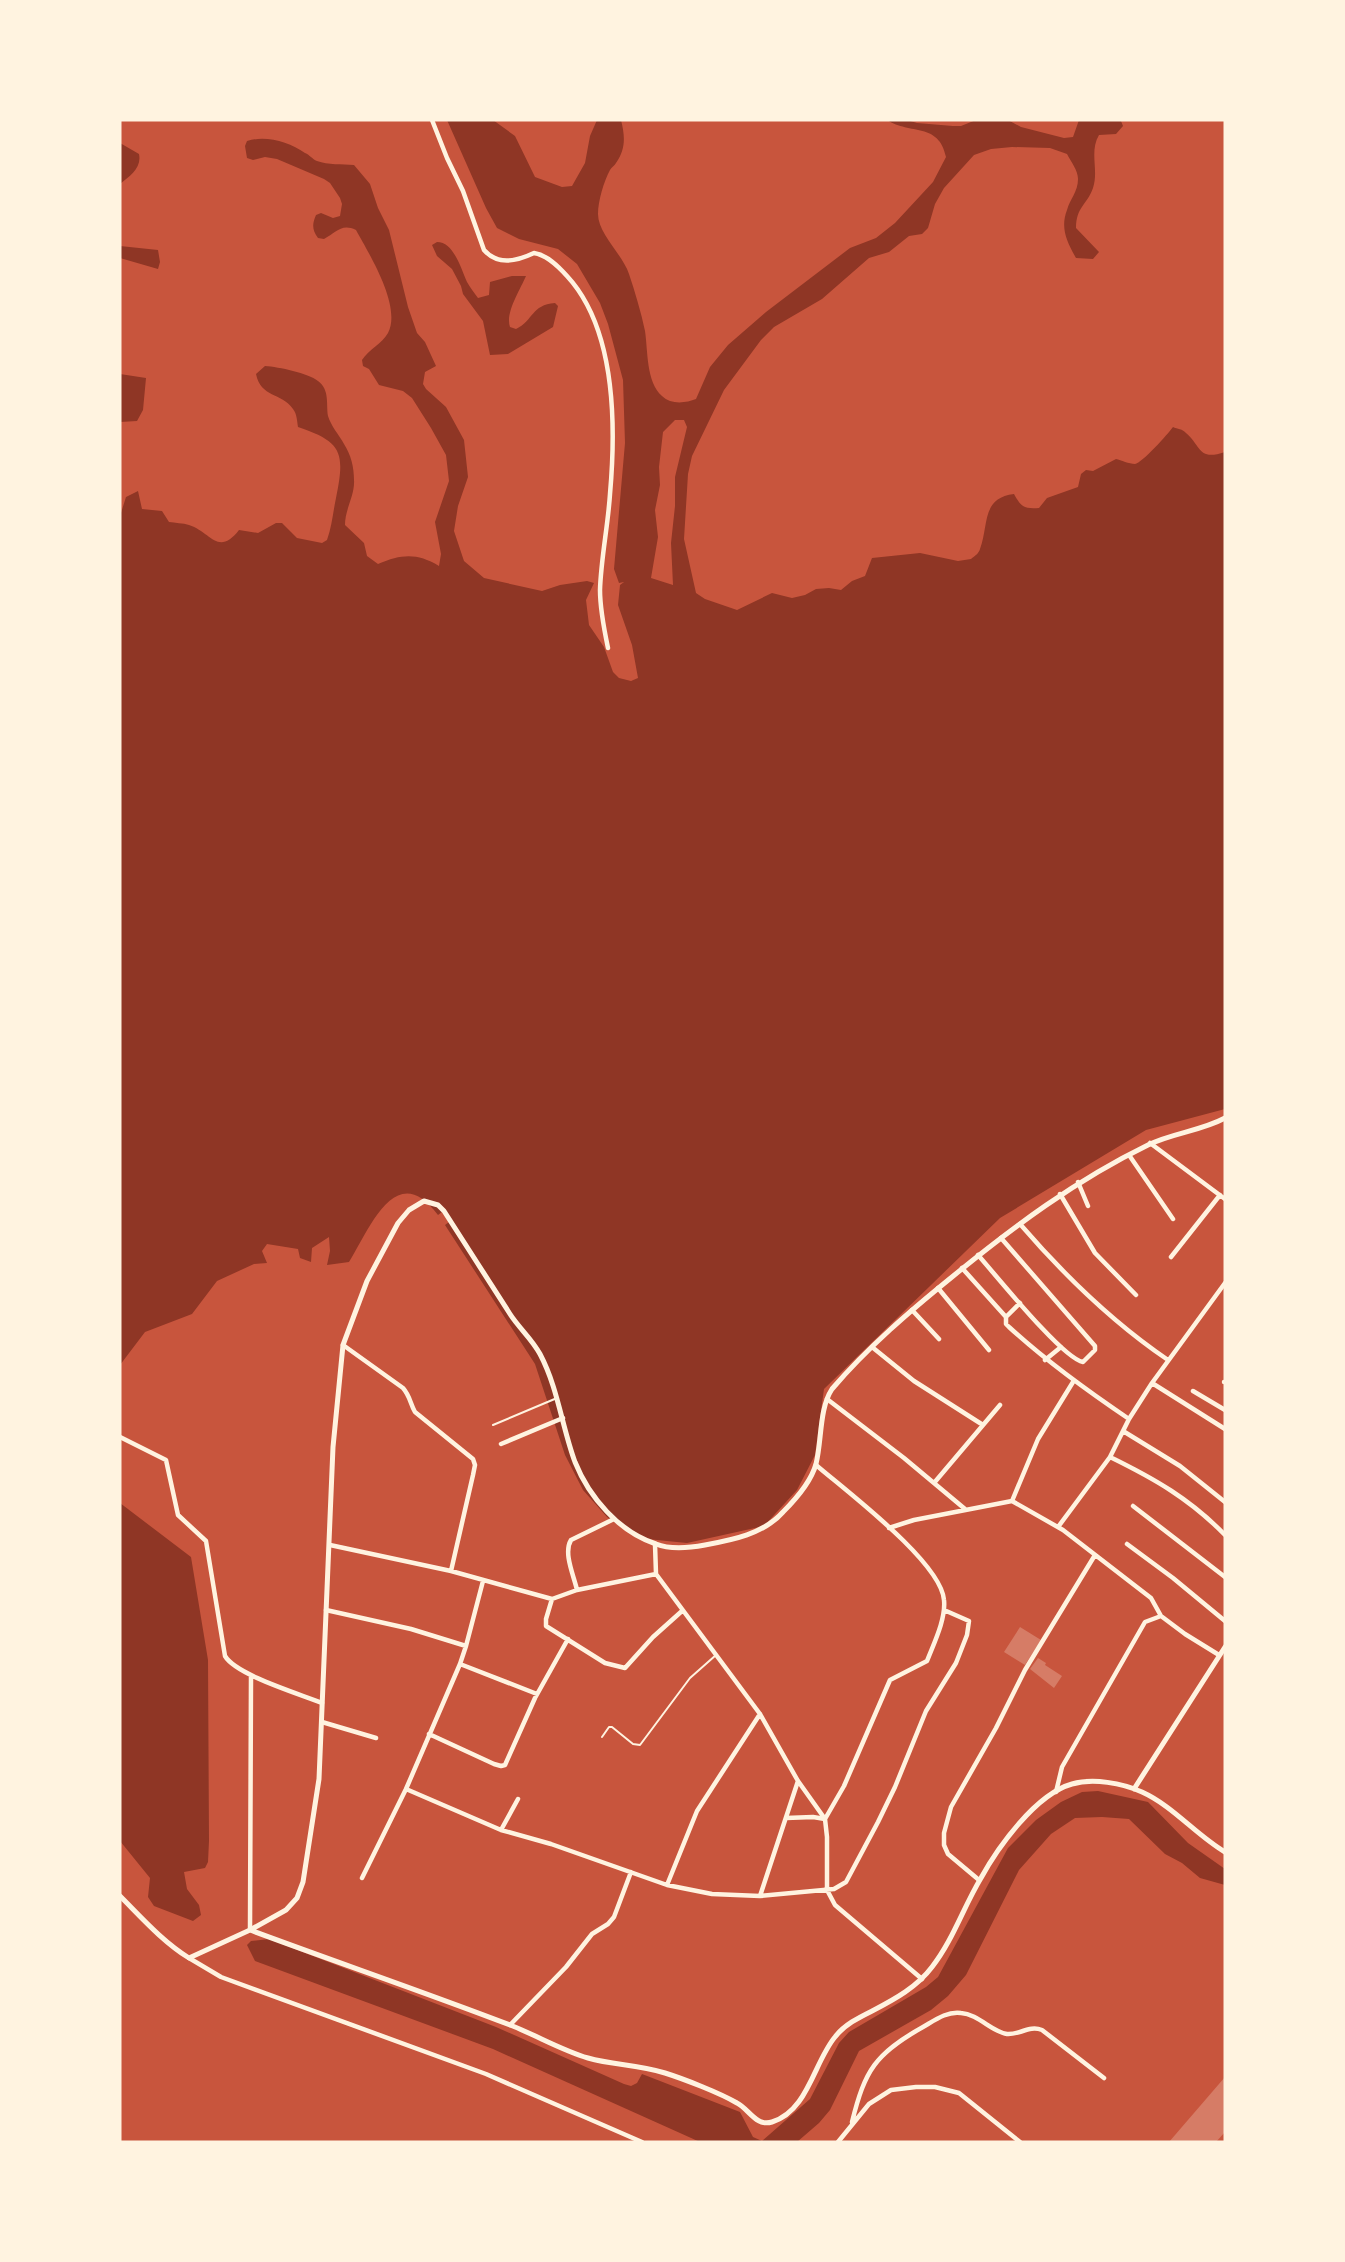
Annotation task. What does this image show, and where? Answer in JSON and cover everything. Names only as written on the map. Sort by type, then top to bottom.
[{"type":"street","points":[[432,120],[463,191],[484,250],[491,257],[504,261],[523,259],[534,253],[546,258],[579,290],[594,324],[605,358],[613,423],[610,495],[600,590],[608,648]]},
{"type":"street","points":[[189,1958],[250,1930],[286,1910],[300,1892],[303,1882],[319,1779],[333,1447],[343,1345],[367,1281],[398,1223],[409,1210],[424,1201],[431,1202],[444,1211],[512,1316],[529,1337],[540,1355],[563,1418],[575,1461],[592,1494],[614,1519],[633,1533],[655,1544],[672,1548],[698,1546],[734,1540],[759,1530],[781,1515],[800,1492],[816,1466],[827,1400],[835,1386],[912,1310],[978,1255],[1060,1194],[1150,1143],[1194,1131],[1225,1118]]},
{"type":"street","points":[[1150,1143],[1223,1197],[1171,1257]]},
{"type":"street","points":[[1130,1155],[1173,1219]]},
{"type":"street","points":[[1078,1182],[1088,1206]]},
{"type":"street","points":[[1060,1194],[1095,1253],[1136,1295]]},
{"type":"street","points":[[1020,1224],[1091,1298],[1138,1340],[1168,1360]]},
{"type":"street","points":[[978,1255],[1061,1347],[1081,1362],[1095,1350],[1094,1345],[1001,1238]]},
{"type":"street","points":[[962,1268],[1006,1317],[1006,1324],[1045,1360],[1073,1382],[1129,1419]]},
{"type":"street","points":[[1058,1527],[1110,1457],[1129,1419],[1152,1383],[1225,1283]]},
{"type":"street","points":[[938,1288],[989,1350]]},
{"type":"street","points":[[1006,1317],[1020,1303]]},
{"type":"street","points":[[912,1310],[939,1339]]},
{"type":"street","points":[[343,1345],[403,1388],[410,1396],[415,1412],[472,1459],[475,1465],[451,1571]]},
{"type":"street","points":[[872,1347],[914,1381],[983,1425]]},
{"type":"street","points":[[1045,1360],[1061,1347]]},
{"type":"street","points":[[1012,1501],[1038,1439],[1073,1382]]},
{"type":"street","points":[[1152,1383],[1225,1429]]},
{"type":"street","points":[[1193,1391],[1225,1410]]},
{"type":"street","points":[[827,1400],[965,1509]]},
{"type":"street","points":[[934,1483],[1000,1405]]},
{"type":"street","points":[[501,1444],[563,1418]]},
{"type":"street","points":[[1123,1431],[1180,1466],[1225,1502]]},
{"type":"street","points":[[120,1437],[166,1461],[178,1515],[206,1541],[225,1656],[229,1662],[251,1676],[322,1703]]},
{"type":"street","points":[[1110,1457],[1164,1485],[1203,1514],[1225,1535]]},
{"type":"street","points":[[816,1466],[913,1550],[934,1577],[944,1595],[944,1610],[927,1661],[890,1680],[852,1769],[825,1819]]},
{"type":"street","points":[[889,1528],[914,1520],[1012,1501],[1058,1527],[1151,1598],[1161,1616],[1219,1655]]},
{"type":"street","points":[[1133,1506],[1225,1577]]},
{"type":"street","points":[[577,1590],[568,1554],[568,1543],[614,1519]]},
{"type":"street","points":[[655,1544],[656,1574],[760,1714],[798,1781],[825,1819],[827,1890],[835,1905],[922,1979]]},
{"type":"street","points":[[1127,1544],[1225,1621]]},
{"type":"street","points":[[330,1545],[451,1571],[552,1599],[577,1590],[656,1574]]},
{"type":"street","points":[[979,1880],[948,1854],[944,1845],[944,1833],[951,1807],[996,1728],[1025,1670],[1095,1555]]},
{"type":"street","points":[[362,1878],[406,1790],[460,1664],[483,1581]]},
{"type":"street","points":[[552,1599],[545,1623],[550,1629],[605,1663],[625,1668],[653,1637],[682,1611]]},
{"type":"street","points":[[326,1610],[411,1629],[466,1646]]},
{"type":"street","points":[[406,1790],[501,1830],[551,1844],[667,1885],[712,1894],[760,1896],[841,1887],[895,1787],[926,1711],[956,1663],[967,1635],[969,1621],[944,1610]]},
{"type":"street","points":[[1056,1792],[1062,1767],[1145,1622],[1161,1616]]},
{"type":"street","points":[[429,1734],[501,1766],[505,1765],[537,1694],[568,1639]]},
{"type":"street","points":[[1134,1789],[1225,1647]]},
{"type":"street","points":[[460,1664],[537,1694]]},
{"type":"street","points":[[250,1930],[251,1676]]},
{"type":"street","points":[[667,1885],[706,1794],[760,1714]]},
{"type":"street","points":[[322,1722],[376,1738]]},
{"type":"street","points":[[760,1896],[798,1781]]},
{"type":"street","points":[[250,1930],[510,2025],[588,2058],[665,2073],[737,2103],[764,2123],[774,2122],[790,2110],[802,2096],[809,2087],[832,2040],[840,2030],[893,2000],[922,1979],[952,1938],[979,1880],[1015,1827],[1056,1792],[1070,1785],[1092,1782],[1134,1789],[1160,1802],[1209,1842],[1225,1852]]},
{"type":"street","points":[[501,1830],[518,1799]]},
{"type":"street","points":[[786,1818],[825,1819]]},
{"type":"street","points":[[510,2025],[566,1967],[592,1934],[608,1924],[614,1917],[631,1872]]},
{"type":"street","points":[[120,1896],[173,1948],[221,1977],[486,2074],[642,2142]]},
{"type":"street","points":[[852,2122],[861,2087],[876,2060],[902,2038],[946,2013],[963,2013],[1010,2034],[1035,2027],[1104,2078]]},
{"type":"street","points":[[838,2142],[869,2104],[891,2090],[916,2087],[935,2087],[959,2093],[1020,2142]]},
{"type":"lane","points":[[493,1425],[556,1398]]},
{"type":"lane","points":[[602,1737],[609,1727],[612,1727],[633,1744],[640,1745],[690,1678],[717,1655]]},
{"type":"shaded area","points":[[447,120],[493,120],[515,136],[535,177],[562,187],[572,186],[585,163],[590,136],[597,120],[621,120],[623,147],[619,158],[610,170],[600,197],[599,222],[629,274],[645,331],[653,383],[666,399],[683,402],[696,399],[710,367],[728,345],[766,312],[850,248],[876,238],[895,223],[933,182],[946,157],[937,139],[930,134],[887,120],[961,126],[976,120],[1008,120],[1021,127],[1064,138],[1073,137],[1079,120],[1121,121],[1123,126],[1116,134],[1099,135],[1096,141],[1095,181],[1076,221],[1076,228],[1099,252],[1093,259],[1076,258],[1064,229],[1068,206],[1077,188],[1078,179],[1076,169],[1067,154],[1050,148],[991,149],[974,155],[944,188],[935,204],[928,228],[922,234],[909,236],[889,252],[869,258],[822,299],[774,327],[761,340],[724,390],[692,456],[688,474],[684,539],[696,593],[705,599],[737,610],[772,593],[792,598],[816,589],[841,590],[852,581],[865,576],[872,558],[920,553],[958,561],[971,559],[979,550],[988,514],[996,501],[1014,494],[1024,506],[1039,508],[1047,498],[1078,487],[1081,474],[1086,470],[1093,471],[1116,459],[1135,464],[1155,448],[1173,427],[1185,432],[1205,454],[1225,452],[1225,1109],[1146,1130],[1000,1218],[824,1389],[815,1455],[797,1490],[764,1526],[687,1543],[637,1538],[607,1517],[583,1490],[565,1455],[535,1364],[445,1225],[449,1222],[442,1212],[438,1215],[423,1199],[409,1194],[397,1196],[386,1204],[375,1217],[349,1262],[327,1265],[330,1251],[329,1237],[312,1248],[311,1262],[300,1258],[298,1249],[267,1244],[262,1251],[267,1263],[254,1264],[217,1281],[192,1314],[145,1332],[120,1365],[120,516],[126,497],[138,491],[142,509],[162,511],[169,522],[197,528],[220,542],[232,538],[239,530],[258,533],[276,523],[282,523],[297,538],[322,543],[327,540],[339,483],[340,460],[337,451],[324,438],[298,427],[293,409],[262,387],[256,374],[265,366],[307,375],[322,385],[327,397],[328,416],[352,461],[354,486],[345,525],[364,543],[367,556],[378,564],[409,556],[424,559],[439,566],[441,554],[435,522],[449,481],[446,455],[412,398],[403,391],[379,385],[369,369],[363,366],[362,360],[365,356],[388,333],[391,309],[376,266],[356,230],[342,228],[324,239],[318,238],[314,230],[316,215],[321,213],[333,218],[340,216],[342,204],[340,198],[330,183],[324,179],[277,159],[247,158],[245,146],[247,141],[262,139],[277,141],[299,149],[317,161],[354,165],[370,184],[389,230],[408,307],[417,333],[425,342],[436,366],[425,372],[423,384],[446,407],[464,440],[468,477],[458,506],[454,531],[464,561],[484,578],[542,591],[560,585],[587,581],[594,583],[586,600],[589,625],[604,647],[613,672],[619,678],[631,681],[638,678],[632,645],[618,605],[620,585],[624,582],[619,583],[614,569],[625,443],[623,380],[608,324],[600,303],[577,264],[558,249],[519,239],[497,228]],"holes":[[[675,420],[684,420],[687,427],[675,477],[671,543],[673,585],[651,578],[658,537],[655,510],[660,485],[659,467],[663,432]]]},
{"type":"shaded area","points":[[120,143],[139,154],[139,163],[128,178],[120,184]]},
{"type":"shaded area","points":[[437,242],[448,246],[452,251],[467,282],[478,298],[489,295],[490,282],[512,276],[526,276],[511,308],[510,327],[516,329],[541,307],[555,303],[558,306],[553,327],[508,354],[490,355],[483,321],[463,294],[452,269],[437,256],[432,245]]},
{"type":"shaded area","points":[[120,246],[158,250],[160,262],[158,269],[120,258]]},
{"type":"shaded area","points":[[120,374],[146,378],[143,410],[137,421],[120,422]]},
{"type":"shaded area","points":[[120,1503],[191,1557],[208,1660],[209,1841],[208,1862],[205,1868],[184,1872],[187,1889],[199,1905],[201,1915],[193,1921],[154,1906],[148,1897],[150,1878],[120,1841]]},
{"type":"shaded area","points":[[1098,1791],[1148,1802],[1188,1843],[1225,1869],[1225,1885],[1200,1878],[1182,1863],[1165,1854],[1129,1819],[1075,1818],[1051,1834],[1019,1870],[966,1975],[948,1996],[931,2010],[859,2051],[830,2110],[797,2142],[700,2142],[493,2049],[255,1961],[247,1945],[251,1941],[269,1939],[496,2027],[624,2084],[631,2086],[637,2083],[642,2074],[740,2112],[753,2137],[762,2141],[810,2099],[839,2043],[849,2032],[926,1987],[938,1977],[1008,1848],[1036,1820],[1061,1802],[1082,1792]]},
{"type":"building","points":[[1020,1627],[1041,1640],[1025,1665],[1004,1652]]},
{"type":"building","points":[[1038,1658],[1062,1676],[1054,1688],[1030,1669]]},
{"type":"building","points":[[1225,2077],[1225,2132],[1216,2142],[1169,2142]]}]
